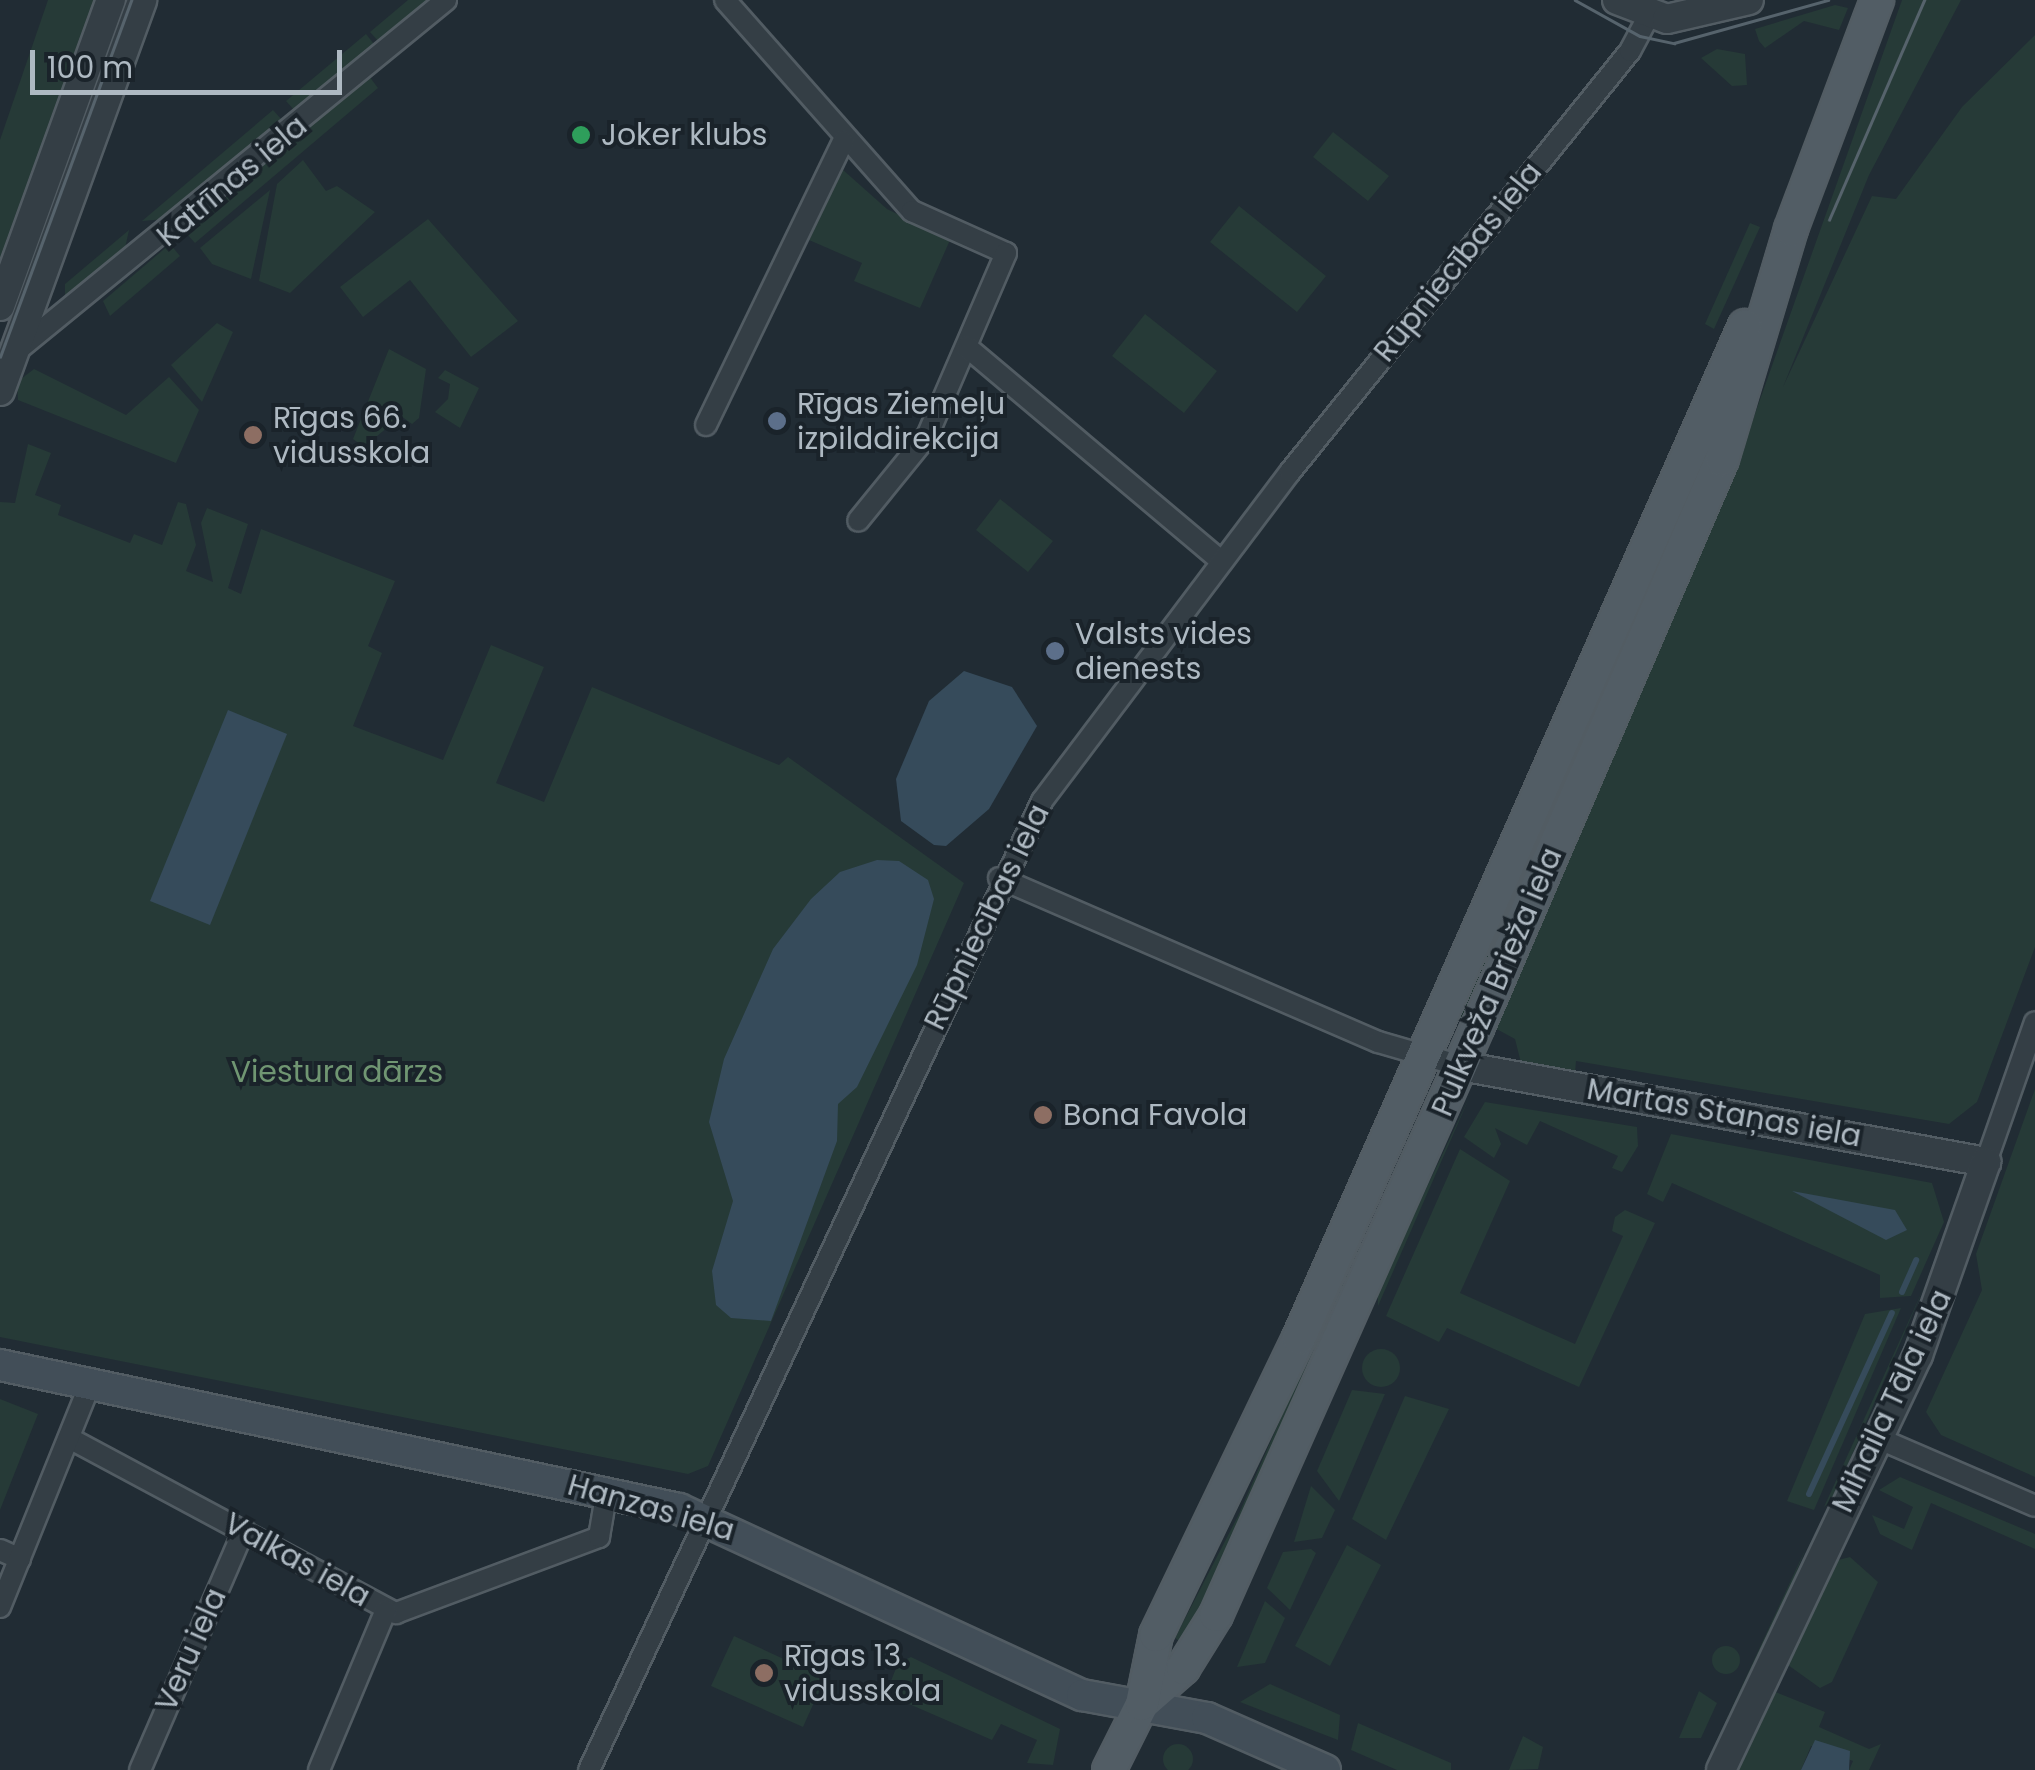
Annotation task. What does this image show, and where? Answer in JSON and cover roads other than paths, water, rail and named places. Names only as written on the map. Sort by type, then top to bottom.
[{"type":"main road","name":"Pulkveža Brieža iela","points":[[1142,1704],[1183,1668],[1216,1614],[1460,1066],[1722,459],[1792,229],[1876,1]]},
{"type":"main road","name":"Pulkveža Brieža iela","points":[[1109,1770],[1142,1704],[1156,1635],[1204,1548],[1690,442],[1792,229]]},
{"type":"main road","points":[[1690,442],[1712,434],[1722,459]]},
{"type":"main road","name":"Hanzas iela","points":[[0,1365],[89,1387],[606,1490],[709,1519],[1082,1695],[1207,1718],[1325,1770]]},
{"type":"street","points":[[59,318],[2,302],[111,0]]},
{"type":"street","points":[[0,392],[7,357],[30,308],[142,0]]},
{"type":"street","name":"Katrīnas iela","points":[[7,357],[446,0]]},
{"type":"street","points":[[725,0],[843,140],[912,210],[1006,252],[926,436],[858,521]]},
{"type":"street","points":[[1617,0],[1648,16],[1686,18],[1749,0]]},
{"type":"street","name":"Rūpniecības iela","points":[[589,1770],[709,1519],[998,878],[1069,760],[1221,561],[1630,51],[1648,16]]},
{"type":"street","points":[[706,424],[843,140]]},
{"type":"street","points":[[967,347],[1221,561]]},
{"type":"street","points":[[998,878],[1420,1059],[1460,1066]]},
{"type":"street","name":"Mihaila Tāla iela","points":[[1720,1770],[1938,1306],[2035,1022]]},
{"type":"street","name":"Martas Staņas iela","points":[[1460,1066],[1986,1162]]},
{"type":"street","points":[[0,1607],[10,1554],[69,1438],[89,1387]]},
{"type":"street","points":[[1875,1437],[2035,1506]]},
{"type":"street","name":"Valkas iela","points":[[69,1438],[386,1610],[411,1612],[599,1537],[606,1490]]},
{"type":"street","name":"Veru iela","points":[[140,1770],[244,1530]]},
{"type":"street","points":[[318,1770],[386,1610]]},
{"type":"water","points":[[964,671],[1012,687],[1037,726],[989,809],[946,846],[934,845],[901,821],[896,779],[929,701]]},
{"type":"water","points":[[228,710],[287,734],[210,925],[150,901]]},
{"type":"water","points":[[877,860],[899,861],[928,880],[934,899],[917,965],[857,1087],[838,1104],[837,1141],[771,1321],[731,1318],[716,1305],[712,1271],[733,1201],[709,1122],[724,1059],[773,949],[811,899],[840,872]]},
{"type":"water","points":[[1792,1191],[1895,1210],[1907,1230],[1886,1240]]},
{"type":"water","points":[[1815,1740],[1850,1751],[1849,1770],[1801,1770]]},
{"type":"waterway","points":[[1902,1292],[1916,1260]]},
{"type":"waterway","points":[[1809,1494],[1892,1313]]},
{"type":"tram line","points":[[0,357],[131,0]]},
{"type":"tram line","points":[[1575,0],[1640,36],[1674,43],[1828,0]]},
{"type":"tram line","points":[[1829,220],[1924,0]]},
{"type":"place","name":"Joker klubs","points":[[581,135]]},
{"type":"place","name":"Rīgas Ziemeļu izpilddirekcija","points":[[777,421]]},
{"type":"place","name":"Rīgas 66. vidusskola","points":[[253,435]]},
{"type":"place","name":"Valsts vides dienests","points":[[1055,651]]},
{"type":"place","name":"Bona Favola","points":[[1043,1115]]},
{"type":"place","name":"Rīgas 13. vidusskola","points":[[764,1673]]},
{"type":"park label","name":"Viestura dārzs","points":[[337,1072]]}]
